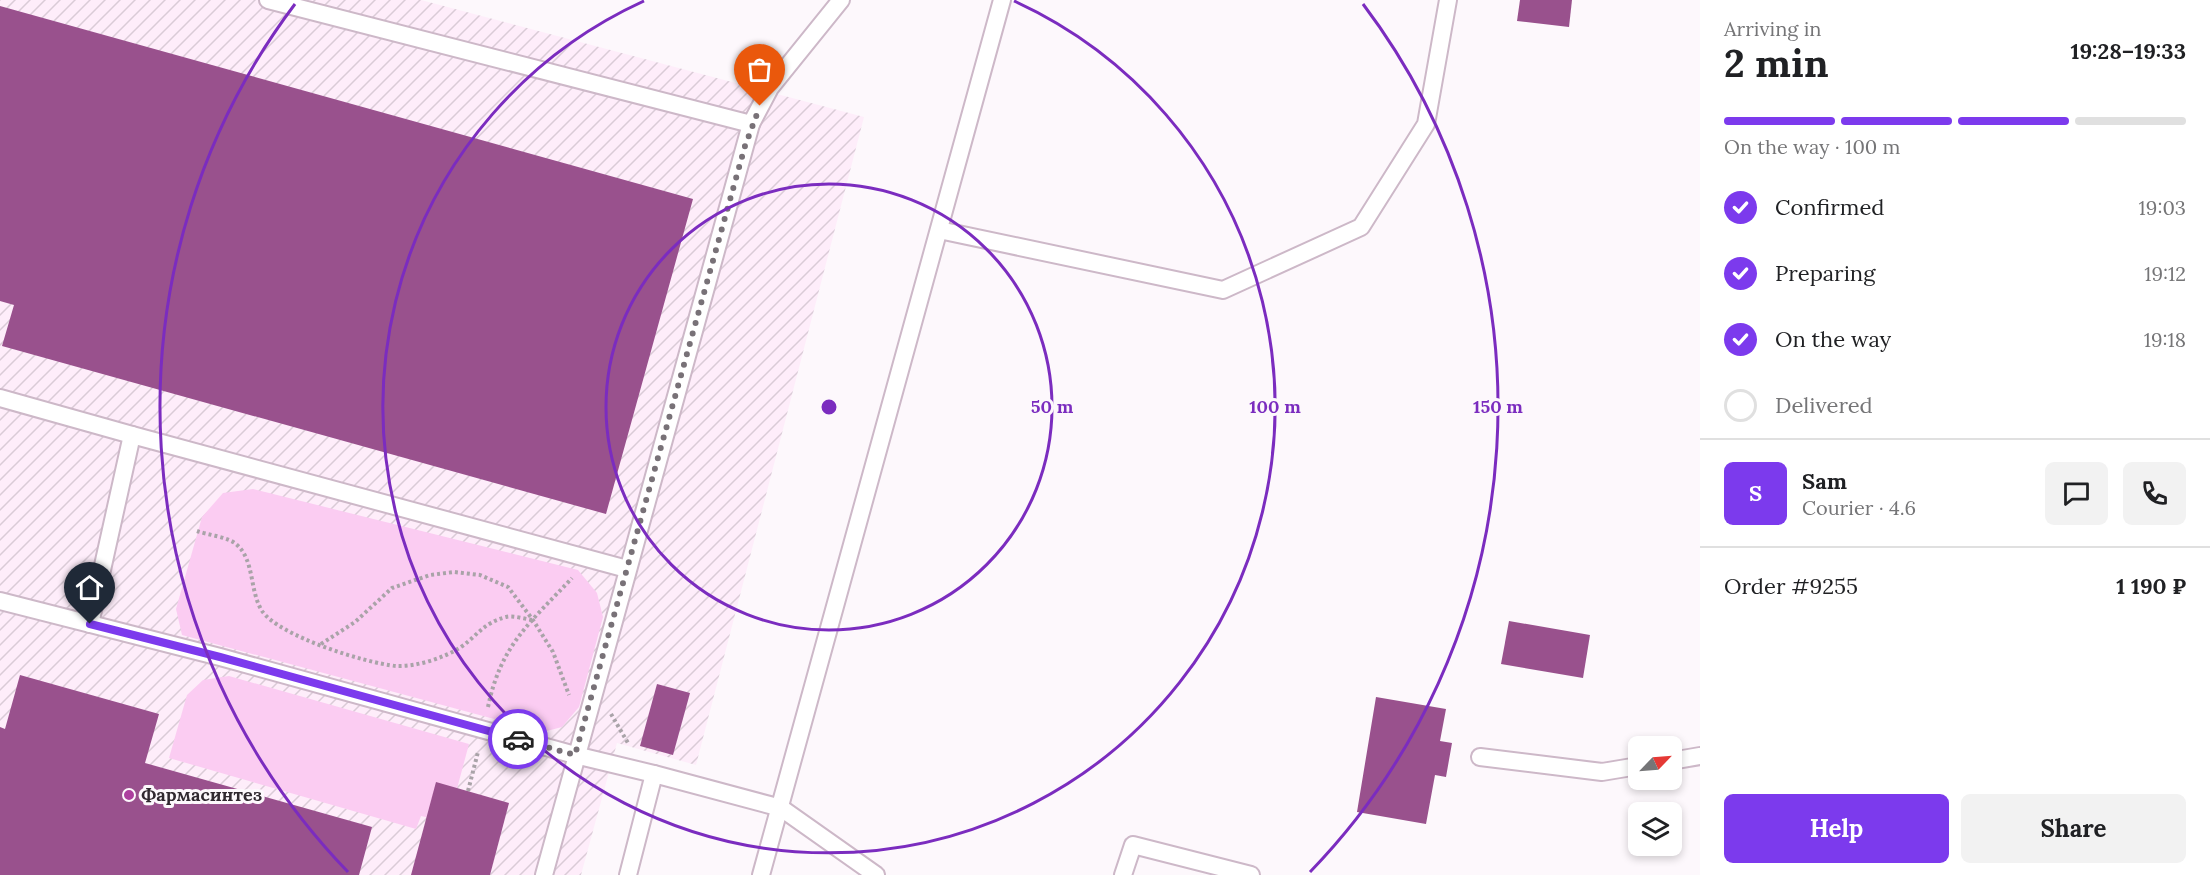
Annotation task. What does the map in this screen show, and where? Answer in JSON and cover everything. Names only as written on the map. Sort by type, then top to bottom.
[{"type":"lane","points":[[268,0],[751,124]]},
{"type":"lane","points":[[544,875],[575,755],[751,124],[770,88],[841,0]]},
{"type":"lane","points":[[762,875],[1002,0]]},
{"type":"lane","points":[[939,230],[1223,290],[1361,227],[1426,124],[1449,0]]},
{"type":"lane","points":[[0,398],[627,569]]},
{"type":"lane","points":[[90,624],[132,435]]},
{"type":"lane","points":[[0,601],[220,657],[575,755],[781,808],[876,875]]},
{"type":"lane","points":[[1682,759],[1700,756]]},
{"type":"lane","points":[[1480,757],[1602,771],[1628,767]]},
{"type":"lane","points":[[628,875],[654,774]]},
{"type":"lane","points":[[1123,875],[1132,844],[1251,875]]},
{"type":"path","points":[[197,531],[235,543],[247,558],[251,587],[263,612],[290,632],[356,658],[397,666],[431,661],[461,647],[482,627],[507,616],[533,620]]},
{"type":"path","points":[[321,644],[355,622],[392,588],[430,576],[454,572],[480,575],[508,587],[533,620],[553,652],[573,704]]},
{"type":"path","points":[[468,791],[494,681],[513,642],[575,575]]},
{"type":"shaded area","points":[[0,0],[421,0],[864,117],[696,765],[617,743],[581,875],[0,875]]},
{"type":"shaded area","points":[[253,489],[578,570],[597,593],[603,617],[579,707],[562,727],[543,732],[182,635],[176,609],[202,517],[223,493]]},
{"type":"shaded area","points":[[229,676],[469,744],[448,822],[421,816],[416,829],[169,758],[187,695],[203,680]]},
{"type":"building","points":[[1520,0],[1572,0],[1569,27],[1517,21]]},
{"type":"building","points":[[0,6],[693,199],[606,514],[2,346],[14,305],[0,301]]},
{"type":"building","points":[[1509,621],[1590,635],[1583,678],[1501,664]]},
{"type":"building","name":"Фармасинтез","points":[[20,675],[159,714],[145,763],[372,827],[359,875],[0,875],[0,727],[5,729]]},
{"type":"building","points":[[657,684],[690,693],[673,755],[640,746]]},
{"type":"building","points":[[1376,697],[1446,709],[1440,741],[1452,743],[1446,777],[1435,775],[1426,824],[1357,812]]},
{"type":"building","points":[[436,782],[509,803],[490,875],[411,875]]},
{"type":"way so far","points":[[518,739],[575,755],[751,124],[760,106]]},
{"type":"place","name":"Фармасинтез","points":[[129,795]]},
{"type":"route","points":[[90,624],[220,657],[518,739]]}]
